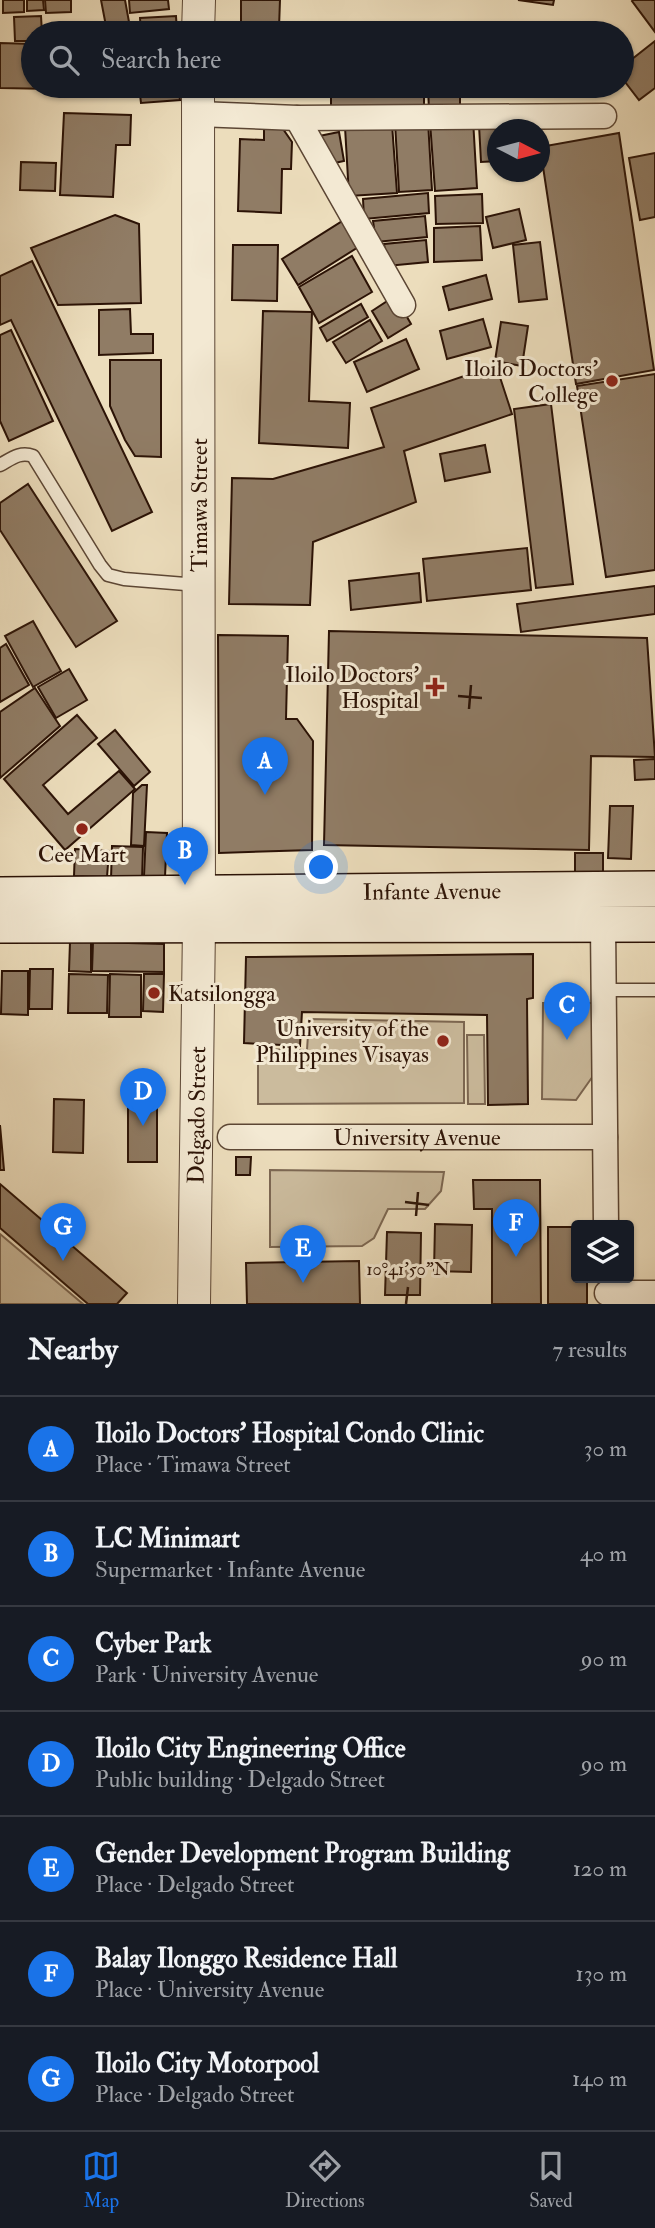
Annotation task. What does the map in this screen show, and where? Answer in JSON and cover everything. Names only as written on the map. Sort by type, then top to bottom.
[{"type":"main road","name":"Infante Avenue","points":[[0,925],[199,910],[327,909],[655,889]]},
{"type":"main road","name":"Infante Avenue","points":[[0,895],[199,910]]},
{"type":"main road","name":"Infante Avenue","points":[[327,909],[603,925],[655,924]]},
{"type":"street","points":[[198,21],[199,0]]},
{"type":"street","points":[[198,100],[297,118],[604,116]]},
{"type":"street","name":"Timawa Street","points":[[198,100],[199,910]]},
{"type":"street","points":[[297,118],[403,305]]},
{"type":"street","name":"Delgado Street","points":[[194,1304],[212,1137],[199,910]]},
{"type":"street","points":[[603,925],[606,1220]]},
{"type":"street","name":"University Avenue","points":[[212,1137],[605,1137]]},
{"type":"street","points":[[608,1292],[655,1293]]},
{"type":"lane","points":[[0,466],[19,455],[33,456],[108,575],[124,579],[199,585]]},
{"type":"lane","points":[[604,990],[655,990]]},
{"type":"shaded area","points":[[543,1003],[592,1003],[593,1076],[576,1100],[542,1099]]},
{"type":"shaded area","points":[[309,1019],[464,1022],[464,1103],[258,1104],[258,1049],[307,1050]]},
{"type":"shaded area","points":[[467,1035],[484,1035],[485,1104],[468,1104]]},
{"type":"shaded area","points":[[270,1170],[444,1172],[441,1191],[425,1209],[388,1209],[374,1238],[362,1246],[270,1247]]},
{"type":"shaded area","points":[[0,1234],[83,1304],[0,1304]]},
{"type":"building","points":[[3,0],[24,0],[24,12],[3,13]]},
{"type":"building","points":[[27,0],[43,0],[44,10],[27,11]]},
{"type":"building","points":[[45,0],[71,0],[71,12],[46,13]]},
{"type":"building","points":[[101,0],[125,0],[129,21],[105,21]]},
{"type":"building","points":[[129,0],[168,0],[169,9],[130,13]]},
{"type":"building","points":[[241,0],[280,0],[279,21],[241,21]]},
{"type":"building","points":[[518,0],[554,0],[553,5]]},
{"type":"building","points":[[655,0],[655,32],[632,1]]},
{"type":"building","points":[[41,16],[41,21],[21,21],[21,41],[15,41],[14,17]]},
{"type":"building","points":[[176,16],[176,21],[140,21],[140,18]]},
{"type":"building","points":[[655,41],[655,88],[639,100],[634,94],[634,58]]},
{"type":"building","points":[[0,43],[21,44],[21,88],[0,88]]},
{"type":"building","points":[[140,98],[180,100],[141,103]]},
{"type":"building","points":[[331,98],[424,98],[424,109],[331,111]]},
{"type":"building","points":[[428,98],[460,98],[460,110],[429,111]]},
{"type":"building","points":[[64,113],[131,115],[130,145],[116,145],[113,197],[60,195]]},
{"type":"building","points":[[473,119],[477,188],[435,191],[430,122]]},
{"type":"building","points":[[428,121],[432,190],[399,192],[395,123]]},
{"type":"building","points":[[392,124],[397,193],[349,196],[345,127]]},
{"type":"building","points":[[479,125],[487,125],[487,162],[481,162]]},
{"type":"building","points":[[264,129],[283,129],[292,142],[291,169],[282,169],[281,213],[238,211],[240,139],[264,140]]},
{"type":"building","points":[[339,132],[344,161],[325,165],[319,136]]},
{"type":"building","points":[[619,133],[654,370],[576,384],[545,182],[550,182],[550,145]]},
{"type":"building","points":[[655,153],[655,217],[640,220],[629,158]]},
{"type":"building","points":[[21,162],[56,163],[55,191],[20,190]]},
{"type":"building","points":[[428,193],[429,213],[364,219],[363,199]]},
{"type":"building","points":[[482,194],[483,223],[436,224],[435,196]]},
{"type":"building","points":[[519,209],[526,240],[493,248],[486,217]]},
{"type":"building","points":[[115,215],[139,224],[141,303],[58,305],[31,248]]},
{"type":"building","points":[[425,216],[427,237],[376,242],[373,221]]},
{"type":"building","points":[[344,220],[360,246],[298,285],[282,259]]},
{"type":"building","points":[[480,226],[482,260],[434,262],[434,228]]},
{"type":"building","points":[[426,240],[428,262],[387,266],[384,244]]},
{"type":"building","points":[[540,242],[547,299],[519,302],[513,245]]},
{"type":"building","points":[[233,245],[278,245],[277,301],[232,300]]},
{"type":"building","points":[[352,256],[372,292],[319,323],[299,287]]},
{"type":"building","points":[[32,261],[152,512],[112,531],[11,320],[0,325],[0,276]]},
{"type":"building","points":[[486,275],[492,299],[449,310],[443,287]]},
{"type":"building","points":[[395,296],[411,324],[388,338],[372,311]]},
{"type":"building","points":[[361,304],[368,317],[327,341],[320,328]]},
{"type":"building","points":[[130,309],[131,334],[153,334],[153,353],[99,355],[99,310]]},
{"type":"building","points":[[263,311],[312,312],[309,401],[350,403],[348,448],[259,443]]},
{"type":"building","points":[[483,319],[491,347],[447,359],[440,331]]},
{"type":"building","points":[[370,320],[382,341],[346,363],[333,342]]},
{"type":"building","points":[[501,322],[528,326],[522,366],[495,361]]},
{"type":"building","points":[[11,330],[53,421],[9,441],[0,421],[0,335]]},
{"type":"building","points":[[406,339],[419,369],[367,392],[354,362]]},
{"type":"building","points":[[110,360],[161,360],[161,457],[135,456],[125,440],[110,406]]},
{"type":"building","points":[[496,365],[512,414],[404,451],[416,502],[313,542],[310,605],[229,604],[232,478],[273,479],[384,447],[371,408]]},
{"type":"building","points":[[655,374],[655,570],[606,577],[577,386]]},
{"type":"building","points":[[551,404],[573,584],[536,588],[514,409]]},
{"type":"building","points":[[485,445],[490,472],[445,481],[440,454]]},
{"type":"building","points":[[28,484],[117,621],[76,647],[0,530],[0,503]]},
{"type":"building","points":[[527,548],[531,590],[427,601],[423,559]]},
{"type":"building","points":[[419,573],[421,602],[351,610],[349,581]]},
{"type":"building","points":[[655,586],[655,614],[521,632],[517,604]]},
{"type":"building","points":[[33,621],[61,671],[33,687],[5,636]]},
{"type":"building","name":"Iloilo Doctors' Hospital","points":[[329,631],[647,638],[655,757],[591,756],[589,850],[324,845]]},
{"type":"building","points":[[218,635],[288,636],[286,719],[297,719],[313,741],[312,850],[219,853]]},
{"type":"building","points":[[6,644],[29,685],[0,702],[0,648]]},
{"type":"building","points":[[69,669],[87,700],[56,718],[38,687]]},
{"type":"building","points":[[35,688],[60,726],[0,778],[0,712]]},
{"type":"building","points":[[77,715],[97,738],[43,785],[68,814],[119,771],[135,789],[65,850],[4,779]]},
{"type":"building","points":[[115,730],[150,772],[134,786],[98,744]]},
{"type":"building","points":[[655,759],[655,779],[635,780],[634,760]]},
{"type":"building","points":[[142,785],[147,785],[144,846],[131,845],[133,793]]},
{"type":"building","points":[[610,806],[633,806],[631,859],[608,858]]},
{"type":"building","points":[[146,832],[167,833],[165,877],[144,876]]},
{"type":"building","points":[[112,846],[143,847],[142,880],[111,879]]},
{"type":"building","points":[[75,849],[109,851],[107,877],[74,876]]},
{"type":"building","points":[[575,853],[603,853],[603,873],[575,873]]},
{"type":"building","points":[[70,942],[91,942],[91,972],[69,971]]},
{"type":"building","points":[[93,942],[164,944],[164,972],[92,971]]},
{"type":"building","points":[[533,954],[533,998],[527,999],[528,1104],[488,1105],[487,1015],[302,1012],[300,1046],[244,1043],[246,957]]},
{"type":"building","points":[[30,969],[53,969],[52,1009],[29,1009]]},
{"type":"building","points":[[2,971],[28,971],[28,1015],[1,1014]]},
{"type":"building","points":[[69,974],[108,975],[107,1013],[68,1013]]},
{"type":"building","points":[[110,974],[141,975],[141,1017],[109,1017]]},
{"type":"building","name":"Katsilongga","points":[[144,974],[164,974],[163,1012],[143,1011]]},
{"type":"building","points":[[128,1090],[157,1090],[157,1162],[128,1162]]},
{"type":"building","points":[[54,1099],[84,1100],[83,1153],[53,1152]]},
{"type":"building","points":[[0,1125],[4,1170],[0,1170]]},
{"type":"building","points":[[236,1157],[251,1157],[250,1175],[236,1175]]},
{"type":"building","points":[[473,1180],[540,1180],[541,1304],[492,1304],[492,1209],[474,1209]]},
{"type":"building","points":[[0,1184],[127,1293],[117,1304],[88,1304],[0,1228]]},
{"type":"building","points":[[435,1224],[472,1225],[471,1272],[434,1271]]},
{"type":"building","points":[[548,1227],[571,1227],[571,1283],[587,1283],[587,1304],[548,1304]]},
{"type":"building","points":[[387,1232],[421,1233],[420,1295],[385,1295]]},
{"type":"building","points":[[359,1261],[360,1304],[247,1304],[246,1263]]},
{"type":"place","name":"Iloilo Doctors' College","points":[[612,381]]},
{"type":"place","name":"Iloilo Doctors' Hospital","points":[[435,687]]},
{"type":"place","name":"Iloilo Doctors' Hospital Condo Clinic","points":[[265,795]]},
{"type":"place","name":"Cee Mart","points":[[82,829]]},
{"type":"place","name":"LC Minimart","points":[[185,885]]},
{"type":"place","name":"Katsilongga","points":[[154,993]]},
{"type":"place","name":"Cyber Park","points":[[567,1040]]},
{"type":"place","name":"University of the Philippines Visayas","points":[[443,1041]]},
{"type":"place","name":"Iloilo City Engineering Office","points":[[143,1126]]},
{"type":"place","name":"Balay Ilonggo Residence Hall","points":[[516,1257]]},
{"type":"place","name":"Iloilo City Motorpool","points":[[63,1261]]},
{"type":"place","name":"Gender Development Program Building","points":[[303,1283]]}]
